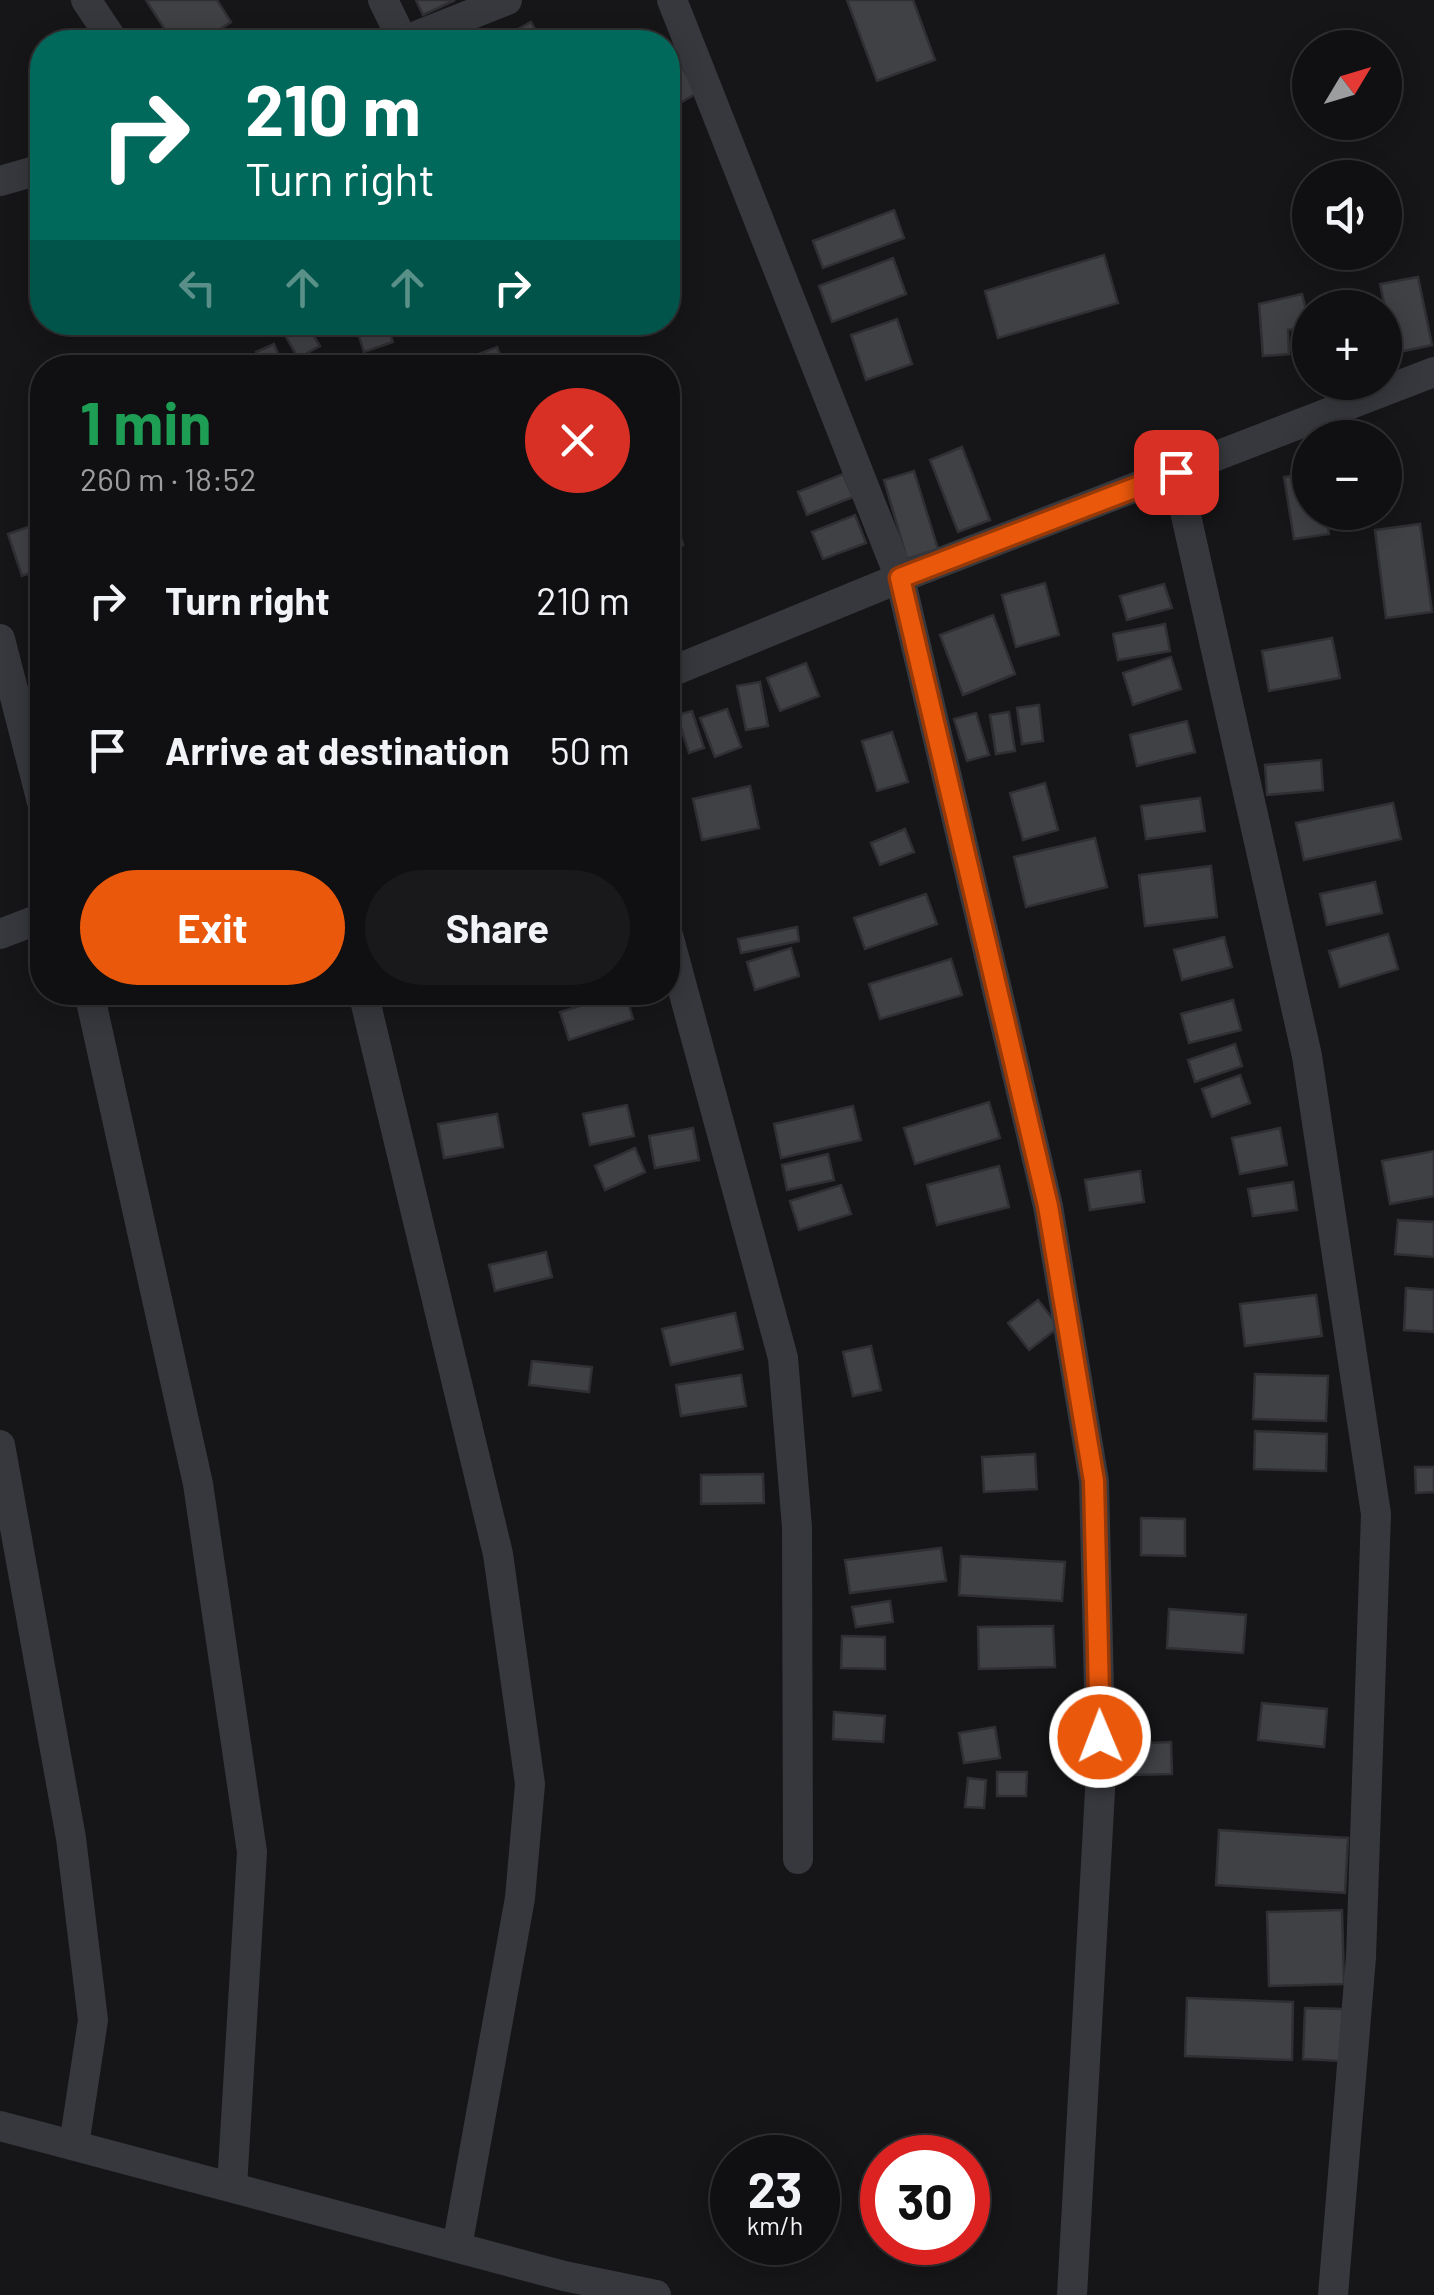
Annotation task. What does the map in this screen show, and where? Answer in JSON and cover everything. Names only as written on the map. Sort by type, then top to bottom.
[{"type":"street","points":[[86,0],[106,30]]},
{"type":"street","points":[[383,0],[397,30]]},
{"type":"street","points":[[432,30],[507,0]]},
{"type":"street","points":[[672,0],[900,578],[1048,1206],[1094,1481],[1101,1773],[1072,2295]]},
{"type":"street","points":[[0,182],[30,173]]},
{"type":"street","points":[[680,668],[900,578],[1434,372]]},
{"type":"street","points":[[1176,472],[1307,1056],[1376,1514],[1361,1958],[1333,2295]]},
{"type":"street","points":[[0,640],[30,756]]},
{"type":"street","points":[[0,934],[30,923]]},
{"type":"street","points":[[680,980],[782,1358],[797,1526],[798,1859]]},
{"type":"street","points":[[92,1005],[198,1484],[252,1852],[232,2187]]},
{"type":"street","points":[[365,1005],[498,1554],[530,1784],[520,1898],[457,2248]]},
{"type":"street","points":[[0,1446],[71,1838],[93,2020],[74,2145]]},
{"type":"street","points":[[0,2126],[457,2248],[656,2295]]},
{"type":"building","points":[[146,0],[217,0],[231,22],[219,30],[165,30]]},
{"type":"building","points":[[416,0],[455,0],[423,15]]},
{"type":"building","points":[[847,0],[913,0],[935,60],[877,81]]},
{"type":"building","points":[[531,22],[535,30],[517,30]]},
{"type":"building","points":[[680,68],[697,93],[680,103]]},
{"type":"building","points":[[894,210],[904,238],[823,268],[813,241]]},
{"type":"building","points":[[1104,255],[1118,303],[998,338],[985,291]]},
{"type":"building","points":[[893,258],[906,294],[832,322],[819,286]]},
{"type":"building","points":[[1418,277],[1432,345],[1402,351],[1402,290],[1381,290],[1380,284]]},
{"type":"building","points":[[1292,296],[1289,354],[1263,356],[1259,304]]},
{"type":"building","points":[[897,319],[912,364],[866,380],[851,335]]},
{"type":"building","points":[[285,335],[313,335],[320,346],[296,355]]},
{"type":"building","points":[[391,335],[393,342],[364,352],[359,336]]},
{"type":"building","points":[[274,344],[279,355],[257,355],[256,352]]},
{"type":"building","points":[[497,347],[500,355],[479,355]]},
{"type":"building","points":[[962,447],[990,520],[958,532],[930,460]]},
{"type":"building","points":[[914,471],[938,549],[907,559],[884,480]]},
{"type":"building","points":[[843,474],[853,497],[807,515],[798,492]]},
{"type":"building","points":[[1292,476],[1292,527],[1284,477]]},
{"type":"building","points":[[855,515],[866,543],[823,559],[812,532]]},
{"type":"building","points":[[1420,524],[1432,612],[1386,618],[1375,530],[1402,530],[1402,526]]},
{"type":"building","points":[[30,526],[30,573],[22,576],[8,534]]},
{"type":"building","points":[[1293,530],[1328,530],[1329,534],[1294,539]]},
{"type":"building","points":[[1045,583],[1059,635],[1016,647],[1002,595]]},
{"type":"building","points":[[1164,584],[1172,608],[1127,620],[1120,596]]},
{"type":"building","points":[[993,615],[1015,674],[963,695],[940,635]]},
{"type":"building","points":[[1165,624],[1170,651],[1118,660],[1113,634]]},
{"type":"building","points":[[1332,638],[1340,678],[1269,691],[1262,651]]},
{"type":"building","points":[[1171,657],[1181,689],[1133,705],[1123,673]]},
{"type":"building","points":[[806,663],[819,696],[780,711],[767,678]]},
{"type":"building","points":[[760,682],[768,726],[746,730],[737,686]]},
{"type":"building","points":[[1039,705],[1043,741],[1022,744],[1017,708]]},
{"type":"building","points":[[727,709],[741,747],[715,757],[700,718]]},
{"type":"building","points":[[692,711],[704,748],[689,753],[680,714]]},
{"type":"building","points":[[1009,712],[1015,751],[996,754],[990,715]]},
{"type":"building","points":[[976,713],[989,755],[967,761],[954,719]]},
{"type":"building","points":[[1187,721],[1195,752],[1137,766],[1130,735]]},
{"type":"building","points":[[892,732],[908,782],[877,791],[862,741]]},
{"type":"building","points":[[1321,760],[1323,790],[1267,795],[1265,765]]},
{"type":"building","points":[[1045,783],[1058,830],[1023,840],[1010,793]]},
{"type":"building","points":[[750,786],[759,828],[702,840],[693,799]]},
{"type":"building","points":[[1200,798],[1205,831],[1146,839],[1141,806]]},
{"type":"building","points":[[1393,803],[1401,839],[1304,860],[1296,823]]},
{"type":"building","points":[[905,829],[914,852],[880,865],[871,843]]},
{"type":"building","points":[[1095,838],[1107,887],[1026,907],[1014,857]]},
{"type":"building","points":[[1211,866],[1217,917],[1145,926],[1139,875]]},
{"type":"building","points":[[1375,882],[1382,913],[1327,925],[1320,894]]},
{"type":"building","points":[[926,894],[937,924],[865,949],[854,918]]},
{"type":"building","points":[[797,927],[799,941],[741,953],[738,939]]},
{"type":"building","points":[[1388,934],[1398,969],[1340,987],[1329,951]]},
{"type":"building","points":[[1224,937],[1232,967],[1182,980],[1174,950]]},
{"type":"building","points":[[791,948],[799,976],[755,990],[747,962]]},
{"type":"building","points":[[951,959],[962,995],[880,1019],[869,984]]},
{"type":"building","points":[[1233,1000],[1241,1030],[1189,1043],[1181,1014]]},
{"type":"building","points":[[583,1005],[629,1005],[633,1019],[569,1040],[560,1012]]},
{"type":"building","points":[[1235,1044],[1242,1066],[1195,1082],[1188,1060]]},
{"type":"building","points":[[1240,1075],[1250,1103],[1212,1117],[1202,1089]]},
{"type":"building","points":[[989,1102],[1000,1138],[915,1164],[904,1128]]},
{"type":"building","points":[[627,1105],[634,1136],[590,1145],[583,1114]]},
{"type":"building","points":[[853,1106],[861,1140],[781,1158],[774,1124]]},
{"type":"building","points":[[497,1114],[503,1147],[444,1158],[438,1124]]},
{"type":"building","points":[[693,1128],[699,1160],[655,1168],[649,1136]]},
{"type":"building","points":[[1280,1128],[1287,1165],[1240,1174],[1232,1138]]},
{"type":"building","points":[[635,1148],[645,1172],[605,1190],[595,1166]]},
{"type":"building","points":[[1434,1151],[1434,1196],[1390,1204],[1382,1161]]},
{"type":"building","points":[[828,1154],[834,1180],[787,1190],[782,1165]]},
{"type":"building","points":[[999,1166],[1009,1207],[937,1225],[927,1185]]},
{"type":"building","points":[[1140,1171],[1144,1202],[1090,1210],[1085,1180]]},
{"type":"building","points":[[1293,1182],[1297,1210],[1253,1216],[1248,1189]]},
{"type":"building","points":[[841,1185],[851,1214],[799,1230],[790,1201]]},
{"type":"building","points":[[1398,1220],[1434,1222],[1434,1257],[1395,1254]]},
{"type":"building","points":[[546,1252],[552,1277],[495,1291],[489,1265]]},
{"type":"building","points":[[1406,1288],[1434,1290],[1434,1332],[1404,1330]]},
{"type":"building","points":[[1316,1295],[1322,1336],[1245,1346],[1240,1304]]},
{"type":"building","points":[[1038,1300],[1059,1327],[1029,1350],[1008,1323]]},
{"type":"building","points":[[735,1313],[743,1349],[671,1365],[662,1329]]},
{"type":"building","points":[[871,1346],[881,1390],[853,1396],[843,1352]]},
{"type":"building","points":[[532,1361],[592,1367],[589,1392],[529,1385]]},
{"type":"building","points":[[1255,1374],[1328,1376],[1326,1421],[1253,1419]]},
{"type":"building","points":[[741,1375],[746,1406],[681,1416],[676,1385]]},
{"type":"building","points":[[1255,1431],[1327,1434],[1326,1471],[1254,1469]]},
{"type":"building","points":[[1035,1454],[1037,1489],[984,1492],[982,1457]]},
{"type":"building","points":[[1415,1467],[1434,1467],[1434,1492],[1416,1493]]},
{"type":"building","points":[[763,1474],[764,1503],[701,1504],[701,1475]]},
{"type":"building","points":[[1141,1518],[1185,1519],[1185,1556],[1141,1555]]},
{"type":"building","points":[[941,1548],[946,1581],[850,1593],[845,1560]]},
{"type":"building","points":[[961,1556],[1065,1562],[1062,1601],[959,1595]]},
{"type":"building","points":[[890,1601],[893,1622],[856,1627],[852,1607]]},
{"type":"building","points":[[1169,1609],[1246,1615],[1243,1653],[1167,1648]]},
{"type":"building","points":[[1053,1626],[1055,1667],[979,1669],[978,1627]]},
{"type":"building","points":[[842,1636],[885,1637],[885,1669],[841,1668]]},
{"type":"building","points":[[1262,1703],[1327,1709],[1324,1747],[1258,1740]]},
{"type":"building","points":[[834,1712],[885,1716],[883,1742],[833,1739]]},
{"type":"building","points":[[995,1727],[1000,1758],[964,1763],[959,1733]]},
{"type":"building","points":[[1171,1742],[1172,1774],[1129,1775],[1128,1744]]},
{"type":"building","points":[[997,1772],[1027,1772],[1026,1796],[997,1796]]},
{"type":"building","points":[[968,1778],[986,1780],[984,1808],[965,1807]]},
{"type":"building","points":[[1219,1830],[1348,1838],[1345,1893],[1216,1885]]},
{"type":"building","points":[[1342,1910],[1344,1984],[1269,1986],[1267,1912]]},
{"type":"building","points":[[1187,1998],[1293,2002],[1292,2060],[1185,2056]]},
{"type":"building","points":[[1305,2008],[1343,2009],[1341,2061],[1303,2059]]},
{"type":"route","points":[[1100,1737],[1094,1481],[1048,1206],[962,825],[900,578],[1176,472]]}]
